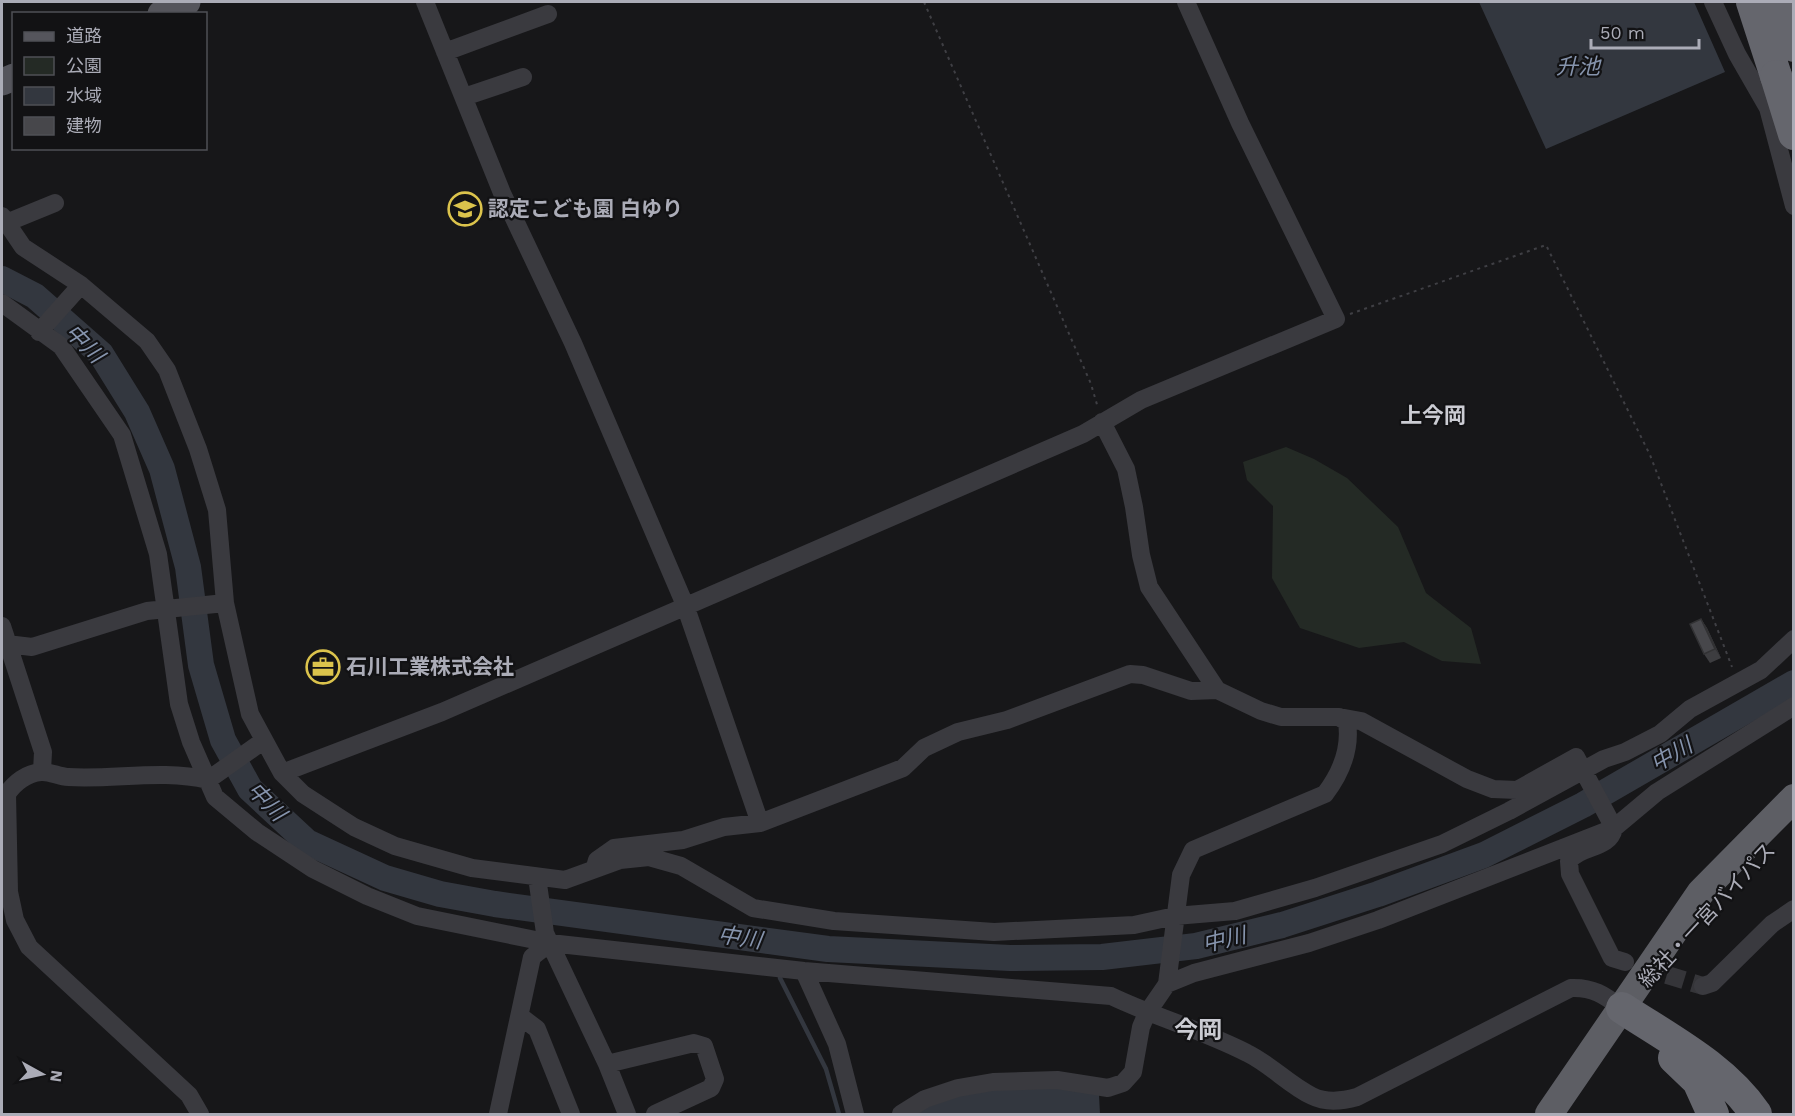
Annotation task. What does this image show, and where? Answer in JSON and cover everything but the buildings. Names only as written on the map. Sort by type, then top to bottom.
[{"type":"highway","points":[[1752,2],[1794,134]]},
{"type":"highway","points":[[1779,2],[1794,45]]},
{"type":"highway","name":"総社・一宮バイパス","points":[[1549,1114],[1701,892],[1794,798]]},
{"type":"highway","name":"総社・一宮バイパス","points":[[1622,1008],[1713,901],[1794,823]]},
{"type":"highway","points":[[1622,1008],[1698,1081],[1713,1114]]},
{"type":"highway","points":[[1622,1008],[1711,1067],[1741,1092],[1756,1114]]},
{"type":"main road","points":[[160,9],[187,2]]},
{"type":"street","points":[[425,2],[502,193],[573,343],[686,604],[760,823]]},
{"type":"street","points":[[282,773],[442,712],[686,604],[1083,434],[1141,400],[1336,319],[1240,123],[1186,2]]},
{"type":"street","points":[[1713,2],[1737,54],[1768,108],[1794,206]]},
{"type":"street","points":[[445,52],[548,14]]},
{"type":"street","points":[[464,97],[523,77]]},
{"type":"street","points":[[1768,108],[1794,102]]},
{"type":"street","points":[[55,203],[4,220],[23,247],[81,285],[147,341],[167,370],[198,449],[217,510],[225,603],[250,714],[282,773],[303,794],[354,827],[395,846],[472,868],[538,882],[566,880],[620,860],[649,857],[681,866],[753,908],[834,921],[994,932],[1134,925],[1175,916],[1235,911],[1315,888],[1442,844],[1660,734],[1690,709],[1761,670],[1794,639]]},
{"type":"street","points":[[39,332],[81,285]]},
{"type":"street","points":[[2,303],[61,346],[122,435],[158,554],[179,704],[191,742],[215,797],[256,832],[313,869],[367,896],[417,916],[547,938],[804,972],[1111,996],[1147,1013],[1199,1030],[1244,1051],[1313,1096],[1330,1114]]},
{"type":"street","points":[[1102,422],[1126,469],[1140,555],[1149,587],[1217,690]]},
{"type":"street","points":[[7,644],[32,647],[147,611],[166,611],[225,603]]},
{"type":"street","points":[[2,626],[43,752],[42,771]]},
{"type":"street","points":[[594,870],[597,860],[614,848],[683,840],[724,827],[760,823],[903,768],[924,748],[958,732],[1007,720],[1130,674],[1143,675],[1191,691],[1217,690],[1261,711],[1281,717],[1339,717],[1361,721],[1467,779],[1493,789],[1517,790],[1576,757],[1612,824],[1612,837],[1606,842],[1573,855],[1569,867],[1612,958],[1625,962]]},
{"type":"street","points":[[1167,981],[1309,943],[1378,920],[1612,824],[1656,792],[1794,706]]},
{"type":"street","points":[[901,1114],[936,1095],[958,1088],[993,1082],[1057,1080],[1108,1088],[1123,1083],[1133,1072],[1141,1027],[1147,1013],[1167,981],[1180,875],[1193,850],[1324,794],[1335,780],[1349,738],[1347,722],[1339,717]]},
{"type":"street","points":[[200,1114],[189,1095],[29,947],[15,920],[8,875],[7,794],[26,777],[42,771],[64,777],[120,778],[185,774],[208,780],[263,741]]},
{"type":"street","points":[[538,882],[547,938],[607,1064],[627,1114]]},
{"type":"street","points":[[1703,986],[1712,983],[1772,924],[1794,909]]},
{"type":"street","points":[[498,1114],[532,957],[547,938]]},
{"type":"street","points":[[804,972],[837,1044],[855,1114]]},
{"type":"street","points":[[1313,1096],[1342,1101],[1357,1097],[1571,988],[1587,987],[1601,993],[1622,1008]]},
{"type":"street","points":[[520,1016],[537,1029],[571,1114]]},
{"type":"street","points":[[607,1064],[694,1043],[704,1046],[715,1079],[711,1088],[655,1114]]},
{"type":"path","points":[[924,2],[1091,384],[1102,422]]},
{"type":"path","points":[[1336,319],[1546,245],[1650,455],[1733,670]]},
{"type":"green space","points":[[1286,447],[1314,459],[1347,478],[1398,527],[1426,593],[1471,628],[1481,664],[1442,661],[1404,642],[1359,648],[1300,628],[1272,578],[1273,506],[1247,480],[1243,462]]},
{"type":"water","name":"升池","points":[[1479,2],[1694,2],[1725,72],[1546,149]]},
{"type":"water","points":[[1044,1084],[1099,1095],[1100,1114],[912,1114],[948,1096]]},
{"type":"waterway","name":"中川","points":[[2,279],[35,296],[101,354],[137,412],[162,469],[188,567],[201,665],[223,740],[250,789],[307,842],[385,878],[440,894],[495,904],[828,949],[1010,958],[1102,957],[1196,946],[1282,925],[1378,894],[1484,855],[1583,805],[1794,683]]},
{"type":"waterway","points":[[760,940],[766,951]]},
{"type":"waterway","points":[[780,978],[826,1069],[839,1114]]},
{"type":"tunnel","points":[[1641,967],[1703,986]]},
{"type":"place","name":"認定こども園 白ゆり","points":[[465,209]]},
{"type":"place","name":"石川工業株式会社","points":[[323,667]]},
{"type":"district","name":"上今岡","points":[[1433,415]]},
{"type":"district","name":"今岡","points":[[1198,1030]]}]
